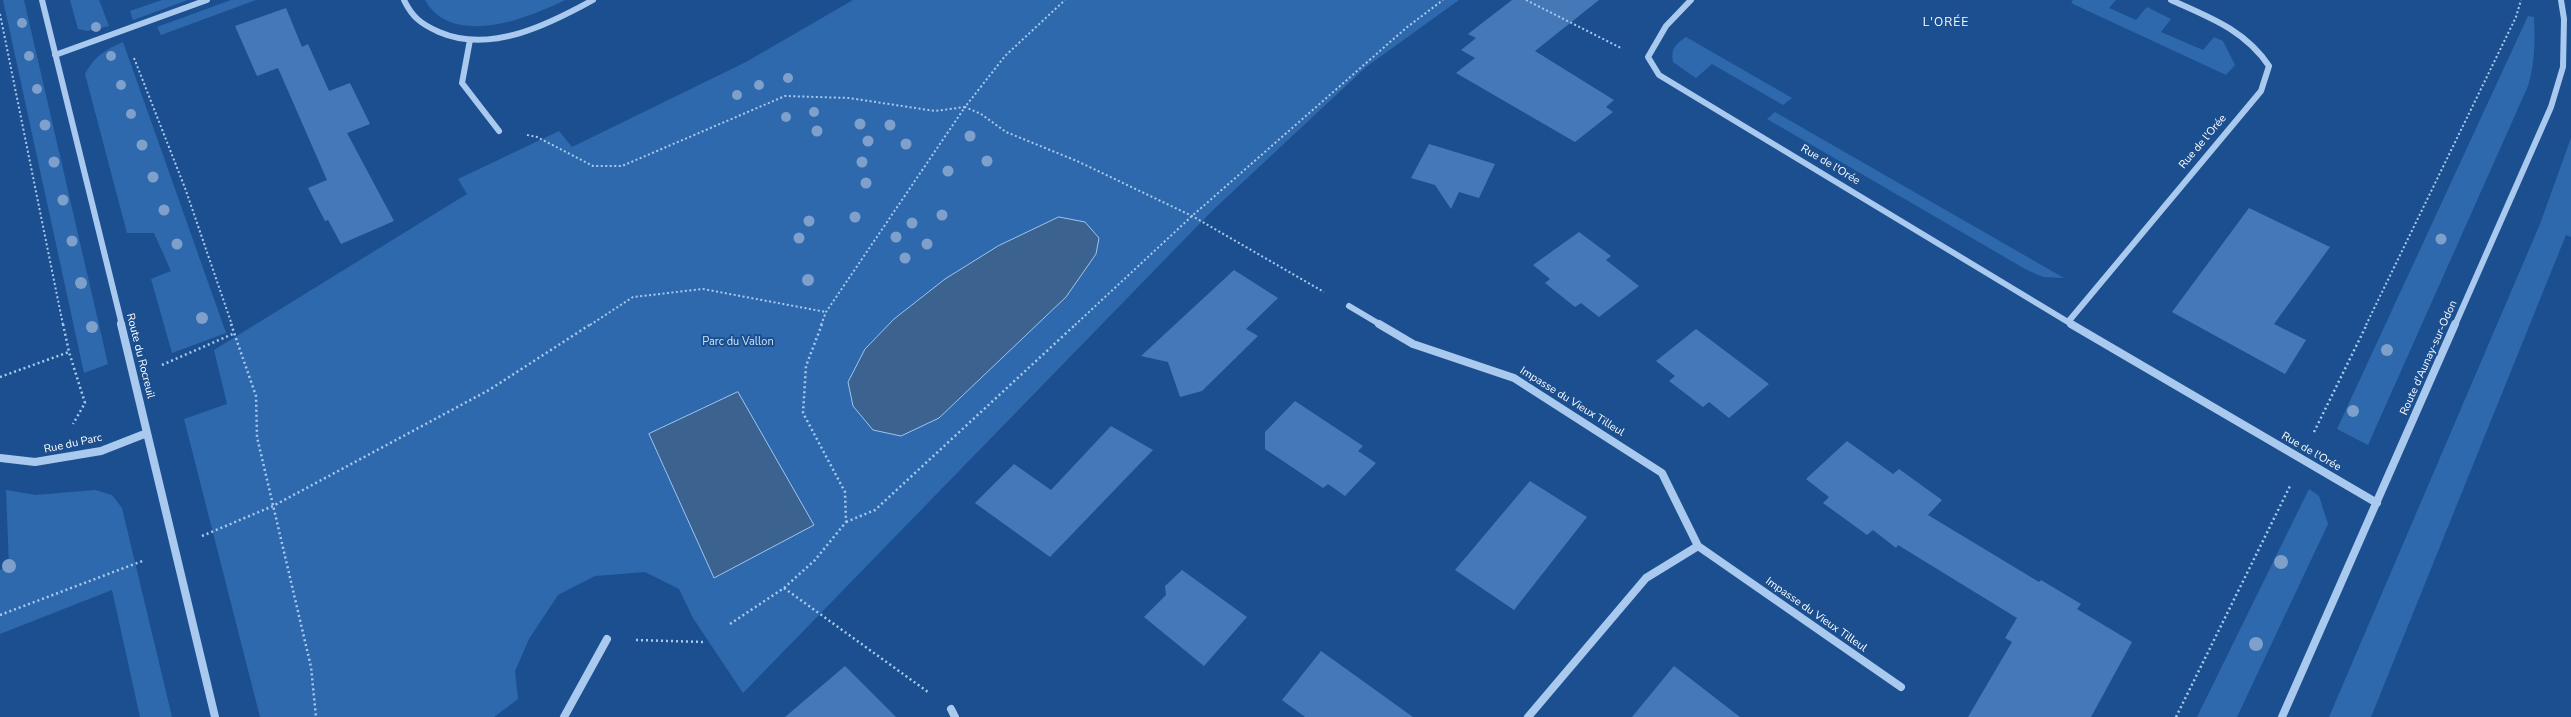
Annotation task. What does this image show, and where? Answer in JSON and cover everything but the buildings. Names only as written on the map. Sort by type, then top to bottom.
[{"type":"street","name":"Route du Rocreuil","points":[[42,0],[215,717]]},
{"type":"street","points":[[55,56],[207,0]]},
{"type":"street","points":[[404,0],[415,19],[442,35],[470,40],[498,38],[529,30],[593,0]]},
{"type":"street","points":[[1648,57],[1652,46],[1672,19],[1691,0]]},
{"type":"street","name":"Rue de l'Orée","points":[[2068,322],[2260,91],[2269,66],[2259,49],[2233,28],[2170,0]]},
{"type":"street","name":"Route d'Aunay-sur-Odon","points":[[2282,717],[2551,107],[2563,67],[2564,19],[2561,0]]},
{"type":"street","points":[[470,40],[462,83],[499,131]]},
{"type":"street","name":"Rue de l'Orée","points":[[1648,57],[1659,74],[2068,322],[2377,503]]},
{"type":"street","name":"Impasse du Vieux Tilleul","points":[[1349,306],[1413,344],[1514,378],[1662,473],[1698,546],[1902,687]]},
{"type":"street","name":"Rue du Parc","points":[[0,458],[35,462],[101,450],[147,433]]},
{"type":"street","points":[[1528,717],[1646,578],[1698,546]]},
{"type":"street","points":[[564,717],[607,639]]},
{"type":"street","points":[[951,708],[955,717]]},
{"type":"path","points":[[846,522],[845,492],[803,413],[806,366],[826,312],[965,107],[1005,56],[1066,0]]},
{"type":"path","points":[[730,624],[784,588],[815,560],[846,522],[875,510],[1192,216],[1406,28],[1443,0]]},
{"type":"path","points":[[1526,0],[1608,43],[1648,57]]},
{"type":"path","points":[[2312,437],[2516,17],[2521,0]]},
{"type":"path","points":[[0,14],[69,352],[85,403],[76,422],[70,426]]},
{"type":"path","points":[[123,31],[185,188],[256,396],[257,437],[311,667],[316,717]]},
{"type":"path","points":[[499,131],[537,137],[593,166],[622,166],[785,96],[848,98],[936,111],[965,107],[981,114],[1006,132],[1077,161],[1192,216],[1349,306]]},
{"type":"path","points":[[201,537],[273,506],[489,390],[633,297],[703,289],[826,312]]},
{"type":"path","points":[[134,377],[234,333]]},
{"type":"path","points":[[0,377],[69,352]]},
{"type":"path","points":[[2176,717],[2292,480]]},
{"type":"path","points":[[0,615],[145,560]]},
{"type":"path","points":[[784,588],[951,708]]},
{"type":"path","points":[[607,639],[704,642]]},
{"type":"green space","points":[[3,0],[24,0],[108,364],[84,373]]},
{"type":"green space","points":[[70,0],[99,0],[109,26],[88,31],[78,29]]},
{"type":"green space","points":[[162,0],[188,0],[133,20],[130,11]]},
{"type":"green space","points":[[231,0],[256,0],[161,35],[157,27]]},
{"type":"green space","points":[[425,0],[565,0],[531,15],[511,21],[491,25],[471,26],[453,23],[437,15]]},
{"type":"green space","name":"Parc du Vallon","points":[[853,0],[1459,0],[1366,67],[1212,211],[743,693],[693,618],[679,589],[645,572],[595,576],[558,595],[529,639],[515,671],[518,699],[494,717],[260,717],[184,419],[227,404],[214,350],[467,194],[458,179],[559,131],[572,147],[746,62]]},
{"type":"green space","points":[[2073,0],[2116,0],[2109,8],[2136,20],[2147,7],[2171,19],[2161,32],[2203,50],[2214,37],[2223,41],[2235,65],[2226,75],[2071,3]]},
{"type":"green space","points":[[2528,16],[2534,17],[2534,52],[2528,86],[2368,445],[2337,429]]},
{"type":"green space","points":[[1686,37],[1792,98],[1783,105],[1712,64],[1696,78],[1673,62],[1673,50],[1679,42]]},
{"type":"green space","points":[[123,42],[226,333],[172,353],[151,279],[171,271],[154,233],[127,233],[85,74],[101,54]]},
{"type":"green space","points":[[1775,112],[2064,278],[2043,277],[2027,270],[1767,119]]},
{"type":"green space","points":[[2571,138],[2571,237],[2566,235],[2371,717],[2329,717],[2540,224]]},
{"type":"green space","points":[[2309,489],[2319,496],[2328,524],[2237,717],[2197,717]]},
{"type":"green space","points":[[6,490],[36,495],[95,490],[112,495],[122,508],[172,717],[140,717],[112,590],[0,634],[0,570],[9,566]]},
{"type":"shaded area","points":[[1059,217],[1085,222],[1099,238],[1096,254],[1066,297],[939,418],[901,436],[873,430],[853,406],[848,382],[865,349],[894,319],[945,279],[998,246]]},
{"type":"shaded area","points":[[738,392],[814,525],[714,578],[649,434]]},
{"type":"district","name":"L'ORÉE","points":[[1946,23]]}]
